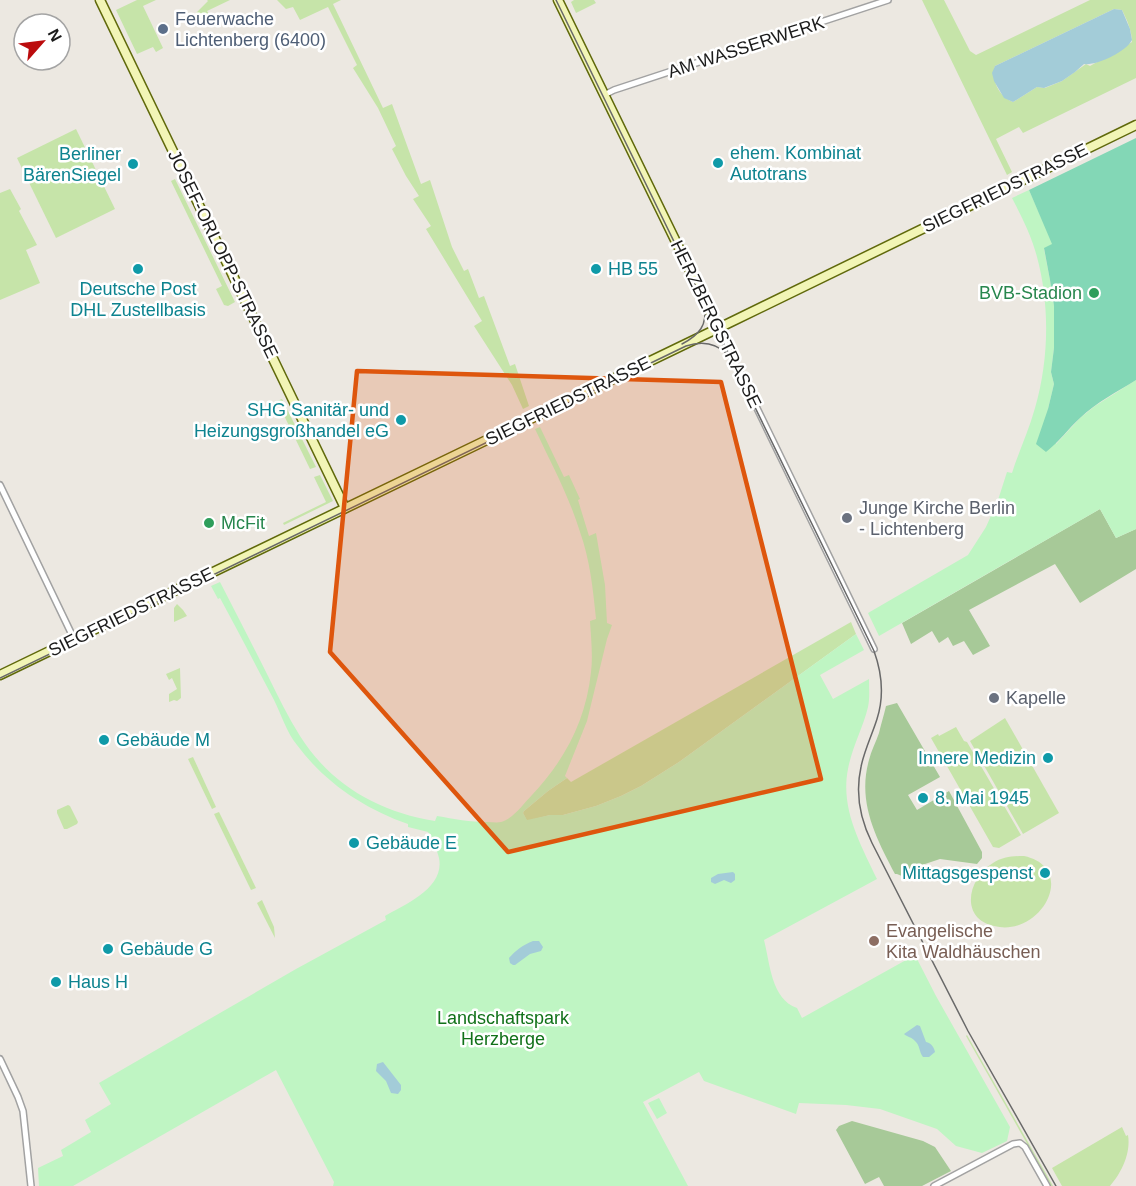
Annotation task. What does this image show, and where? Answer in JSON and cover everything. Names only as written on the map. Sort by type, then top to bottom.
[{"type":"street","name":"JOSEF-ORLOPP-STRASSE","points":[[100,0],[345,508]]},
{"type":"street","name":"HERZBERGSTRASSE","points":[[558,0],[874,649]]},
{"type":"street","name":"AM WASSERWERK","points":[[604,95],[888,0]]},
{"type":"street","name":"SIEGFRIEDSTRASSE","points":[[0,675],[1136,125]]},
{"type":"street","points":[[0,485],[74,639]]},
{"type":"street","points":[[0,1059],[23,1111],[31,1186]]},
{"type":"street","points":[[934,1186],[1013,1144],[1020,1143],[1025,1147],[1047,1186]]},
{"type":"highlighted area","points":[[357,371],[721,382],[821,779],[508,852],[330,652]]},
{"type":"green space","points":[[137,0],[156,0],[143,6],[163,48],[156,52],[153,47],[137,54],[116,10]]},
{"type":"green space","points":[[207,0],[230,0],[207,11],[210,16],[200,21],[195,14]]},
{"type":"green space","points":[[277,0],[341,0],[333,4],[383,108],[392,104],[421,184],[430,180],[452,247],[464,271],[468,269],[479,298],[484,296],[510,366],[515,364],[529,406],[523,409],[512,385],[474,326],[482,321],[426,229],[431,226],[413,199],[419,196],[392,149],[396,146],[378,108],[353,68],[357,65],[328,7],[300,20],[293,7],[286,9]]},
{"type":"green space","points":[[594,0],[596,3],[576,13],[571,2]]},
{"type":"green space","points":[[922,0],[944,0],[970,51],[976,55],[1090,0],[1136,0],[1136,78],[1023,133],[1019,127],[996,139],[1012,172],[1007,175]],"holes":[[[1114,9],[1122,10],[1132,42],[1090,66],[1086,64],[1062,81],[1045,88],[1037,87],[1013,102],[1000,92],[994,77],[995,66]]]},
{"type":"green space","points":[[76,129],[115,209],[56,238],[17,158]]},
{"type":"green space","name":"BVB-Stadion","points":[[1136,138],[1136,380],[1087,412],[1046,452],[1036,444],[1054,384],[1051,372],[1054,348],[1054,306],[1044,248],[1052,244],[1029,190]]},
{"type":"green space","points":[[175,179],[235,302],[228,306],[224,305],[216,289],[222,286],[171,181]]},
{"type":"green space","points":[[10,189],[37,245],[26,250],[40,283],[0,300],[0,193]]},
{"type":"green space","points":[[1029,190],[1053,244],[1044,249],[1054,306],[1054,348],[1051,372],[1054,384],[1048,409],[1056,444],[1080,418],[1095,406],[1136,380],[1136,529],[1116,538],[1100,509],[879,636],[868,613],[968,555],[986,527],[1007,472],[1012,473],[1030,424],[1043,371],[1046,313],[1035,249],[1012,198]]},
{"type":"green space","points":[[282,399],[316,467],[310,469],[277,401]]},
{"type":"green space","name":"Landschaftspark Herzberge","points":[[540,427],[564,477],[569,475],[580,499],[578,500],[589,536],[596,533],[605,585],[607,623],[612,625],[587,721],[565,776],[567,778],[524,811],[527,820],[563,815],[596,806],[641,786],[679,762],[856,634],[864,650],[820,675],[833,699],[869,679],[868,707],[850,761],[846,784],[849,812],[877,879],[764,940],[770,969],[782,997],[797,1008],[802,1018],[915,955],[1010,1127],[1007,1141],[982,1153],[956,1146],[937,1129],[880,1109],[799,1103],[796,1114],[704,1081],[699,1072],[643,1102],[688,1186],[333,1186],[334,1182],[276,1070],[73,1186],[39,1186],[38,1168],[63,1156],[61,1150],[91,1132],[85,1120],[111,1104],[99,1083],[296,969],[386,920],[385,916],[422,894],[436,878],[439,869],[439,858],[428,832],[408,827],[408,824],[361,802],[333,783],[308,759],[290,735],[234,623],[211,586],[220,582],[287,714],[312,753],[342,782],[358,794],[376,803],[414,817],[435,821],[437,816],[501,822],[510,818],[544,782],[564,753],[584,707],[592,666],[590,621],[596,619],[586,553],[576,519],[535,429]]},
{"type":"green space","points":[[320,475],[333,501],[284,525],[283,523],[326,502],[314,477]]},
{"type":"green space","points":[[1100,509],[1116,538],[1136,529],[1136,569],[1080,603],[1055,564],[969,610],[990,646],[973,655],[964,641],[953,646],[948,637],[939,643],[932,631],[911,644],[902,623]]},
{"type":"green space","points":[[177,604],[187,616],[174,622],[174,608]]},
{"type":"green space","points":[[851,622],[856,634],[679,762],[641,786],[596,806],[527,821],[524,811],[567,778],[571,782]]},
{"type":"green space","points":[[180,668],[181,698],[169,702],[169,694],[177,689],[172,678],[169,680],[166,674]]},
{"type":"green space","points":[[897,703],[940,777],[908,795],[917,810],[949,791],[982,852],[982,858],[977,864],[940,859],[919,866],[918,871],[909,879],[895,874],[888,860],[870,819],[865,790],[870,757],[886,706]]},
{"type":"green space","points":[[1005,718],[1059,813],[1023,834],[970,741]]},
{"type":"green space","points":[[956,727],[1021,835],[999,848],[993,847],[931,738]]},
{"type":"green space","points":[[193,757],[216,807],[212,809],[188,759]]},
{"type":"green space","points":[[68,805],[78,822],[64,829],[57,810]]},
{"type":"green space","points":[[219,812],[256,888],[251,890],[214,814]]},
{"type":"green space","points":[[1024,856],[1040,863],[1049,874],[1051,887],[1047,900],[1039,912],[1026,922],[1011,927],[994,926],[983,922],[972,907],[973,887],[978,878],[996,861],[1008,857]]},
{"type":"green space","points":[[262,900],[274,927],[275,938],[257,903]]},
{"type":"green space","points":[[967,1035],[1053,1186],[1051,1186]]},
{"type":"green space","points":[[659,1098],[667,1113],[657,1119],[648,1103]]},
{"type":"green space","points":[[852,1121],[923,1141],[935,1147],[951,1171],[922,1186],[884,1186],[879,1177],[865,1184],[836,1130],[839,1126]]},
{"type":"green space","points":[[1122,1127],[1126,1136],[1128,1135],[1127,1155],[1122,1168],[1110,1186],[1062,1186],[1052,1168]]},
{"type":"water","points":[[1114,9],[1122,10],[1130,29],[1132,40],[1129,45],[1103,60],[1084,64],[1062,81],[1044,88],[1037,87],[1013,102],[1004,98],[994,81],[992,73],[995,66]]},
{"type":"water","points":[[733,872],[735,880],[731,883],[724,880],[715,884],[711,882],[711,878],[718,874]]},
{"type":"water","points":[[533,941],[539,941],[543,947],[541,951],[530,954],[515,965],[510,963],[509,958],[514,953]]},
{"type":"water","points":[[917,1025],[920,1026],[926,1042],[931,1044],[935,1050],[929,1057],[923,1057],[917,1043],[904,1034]]},
{"type":"water","points":[[383,1062],[401,1085],[398,1094],[391,1093],[386,1081],[376,1071],[377,1064]]},
{"type":"tram line","points":[[556,0],[874,651],[879,668],[881,694],[879,711],[859,777],[859,797],[864,825],[968,1031],[1056,1186]]},
{"type":"tram line","points":[[682,344],[701,329],[705,319],[704,306]]},
{"type":"tram line","points":[[0,678],[686,346],[697,343],[708,344],[718,347],[727,354]]},
{"type":"place","name":"Feuerwache Lichtenberg (6400)","points":[[163,29]]},
{"type":"place","name":"ehem. Kombinat Autotrans","points":[[718,163]]},
{"type":"place","name":"Berliner BärenSiegel","points":[[133,164]]},
{"type":"place","name":"Deutsche Post DHL Zustellbasis","points":[[138,269]]},
{"type":"place","name":"HB 55","points":[[596,269]]},
{"type":"place","name":"BVB-Stadion","points":[[1094,293]]},
{"type":"place","name":"SHG Sanitär- und Heizungsgroßhandel eG","points":[[401,420]]},
{"type":"place","name":"Junge Kirche Berlin - Lichtenberg","points":[[847,518]]},
{"type":"place","name":"McFit","points":[[209,523]]},
{"type":"place","name":"Kapelle","points":[[994,698]]},
{"type":"place","name":"Gebäude M","points":[[104,740]]},
{"type":"place","name":"Innere Medizin","points":[[1048,758]]},
{"type":"place","name":"8. Mai 1945","points":[[923,798]]},
{"type":"place","name":"Gebäude E","points":[[354,843]]},
{"type":"place","name":"Mittagsgespenst","points":[[1045,873]]},
{"type":"place","name":"Evangelische Kita Waldhäuschen","points":[[874,941]]},
{"type":"place","name":"Gebäude G","points":[[108,949]]},
{"type":"place","name":"Haus H","points":[[56,982]]}]
